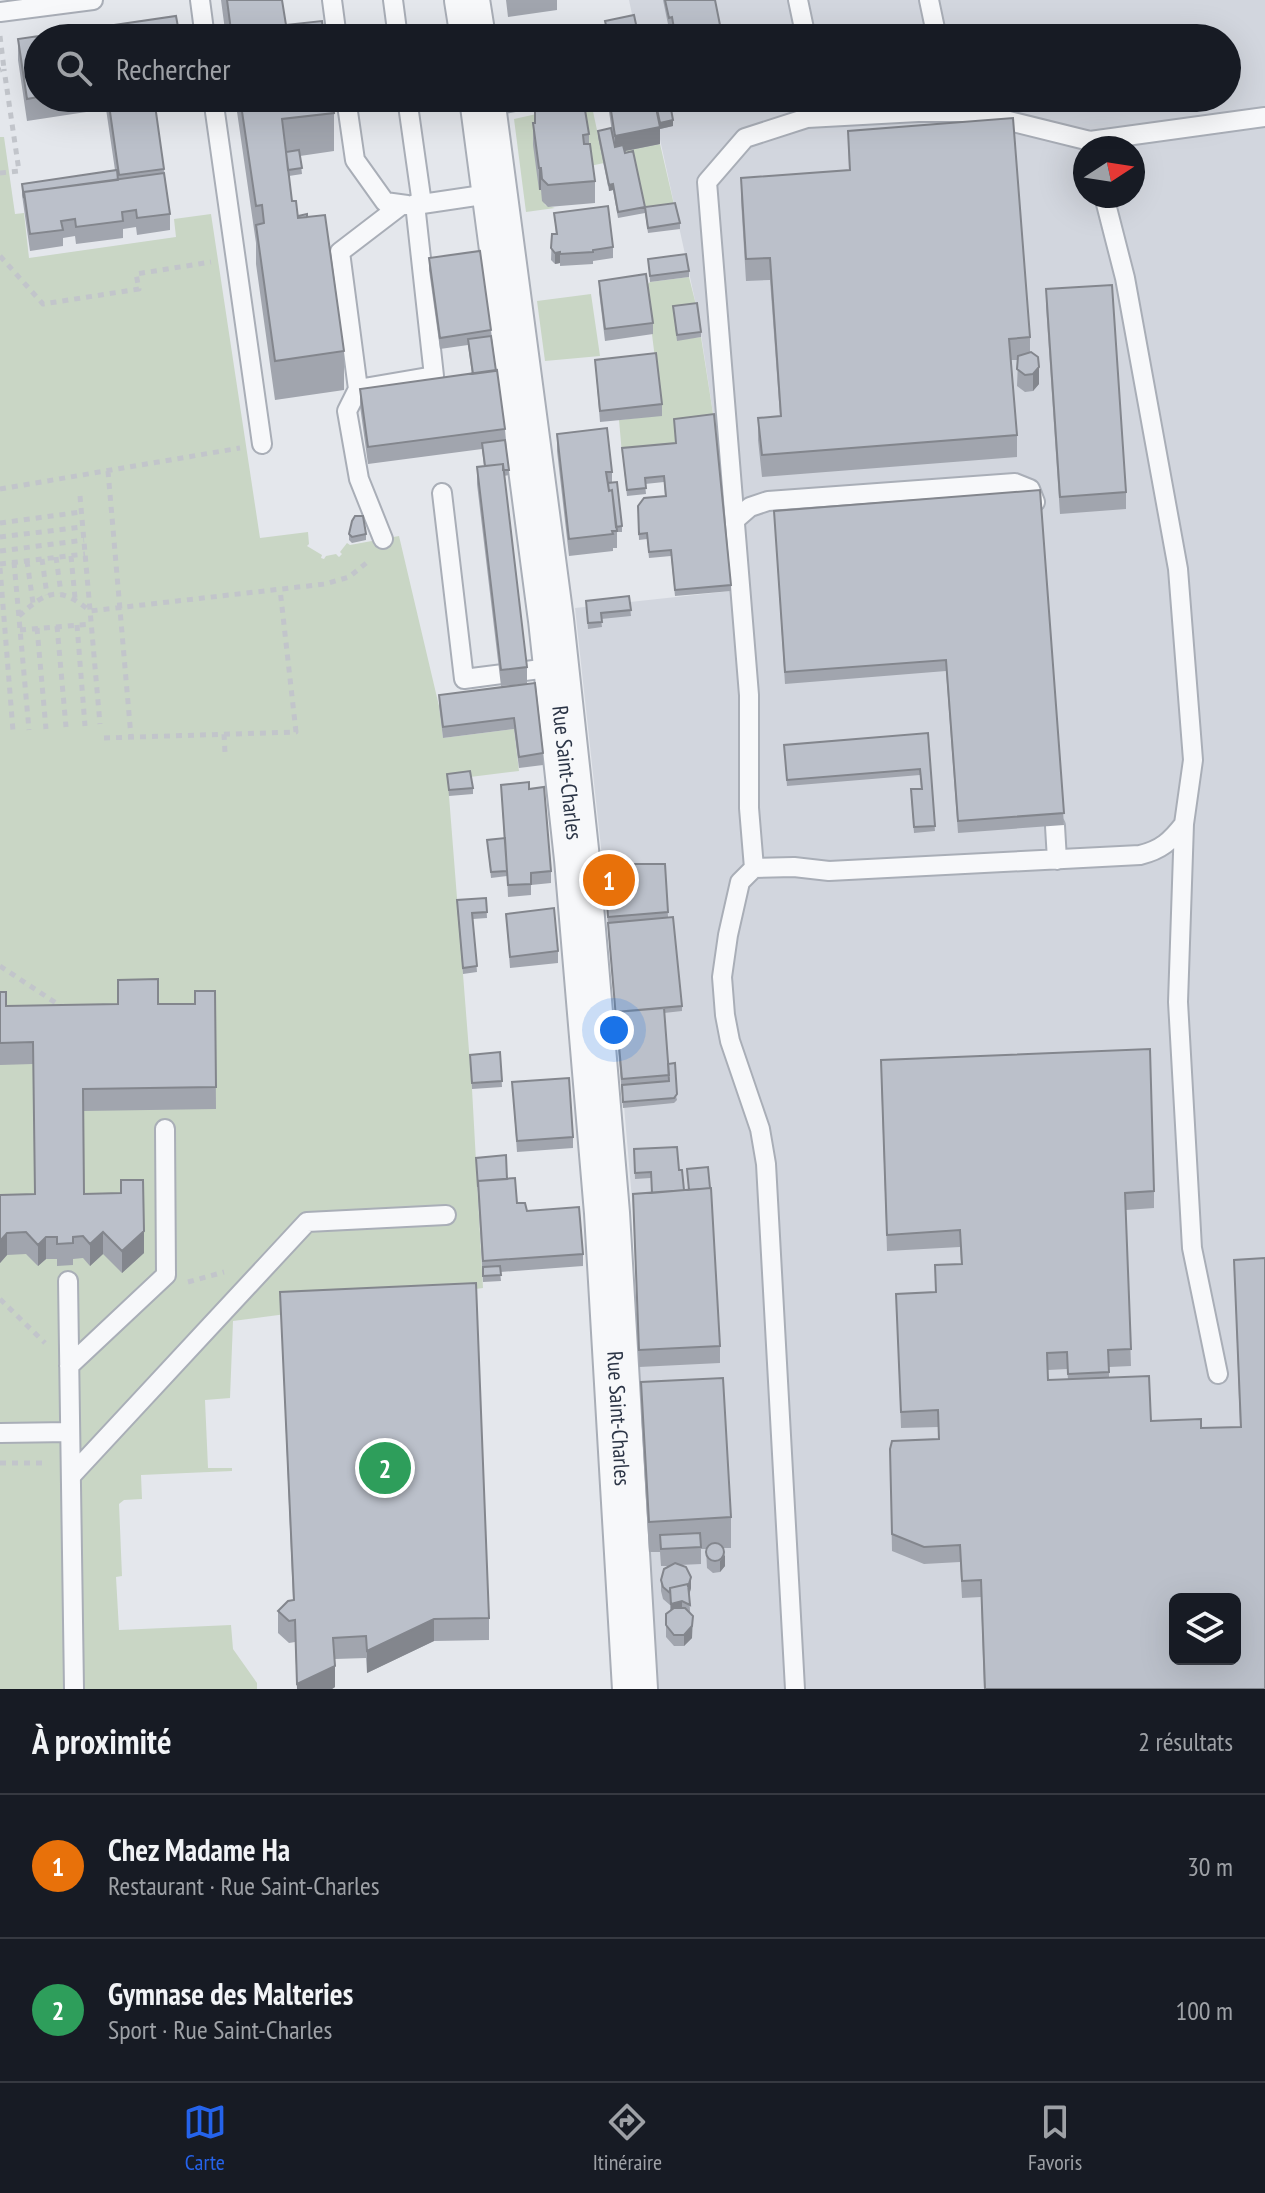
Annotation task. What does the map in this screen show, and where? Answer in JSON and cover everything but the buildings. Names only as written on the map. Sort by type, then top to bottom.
[{"type":"street","points":[[467,0],[471,24]]},
{"type":"street","name":"Rue Saint-Charles","points":[[484,112],[556,667],[575,845],[607,1213],[635,1689]]},
{"type":"lane","points":[[0,12],[93,0]]},
{"type":"lane","points":[[200,0],[203,24]]},
{"type":"lane","points":[[332,0],[335,24]]},
{"type":"lane","points":[[393,0],[396,24]]},
{"type":"lane","points":[[798,0],[803,24]]},
{"type":"lane","points":[[929,0],[934,24]]},
{"type":"lane","points":[[215,112],[262,444]]},
{"type":"lane","points":[[348,112],[355,160],[385,202],[412,205],[496,193]]},
{"type":"lane","points":[[358,389],[434,376],[412,205],[408,112]]},
{"type":"lane","points":[[822,112],[823,118]]},
{"type":"lane","points":[[754,868],[749,808],[749,695],[707,182],[745,138],[807,118],[882,112]]},
{"type":"lane","points":[[973,112],[1073,139]]},
{"type":"lane","points":[[1143,136],[1265,117]]},
{"type":"lane","points":[[383,539],[359,479],[347,411],[358,389],[340,252],[412,205]]},
{"type":"lane","points":[[1107,208],[1125,278],[1178,569],[1193,760],[1184,824],[1178,1002],[1191,1233],[1218,1374]]},
{"type":"lane","points":[[735,520],[750,507],[768,501],[1015,483],[1030,489],[1035,502]]},
{"type":"lane","points":[[442,493],[464,679],[556,667]]},
{"type":"lane","points":[[795,1689],[766,1164],[760,1129],[730,1041],[722,977],[740,882],[754,868],[794,867],[829,871],[1140,855],[1156,851],[1169,843],[1184,824]]},
{"type":"lane","points":[[1055,826],[1057,860]]},
{"type":"lane","points":[[69,1366],[166,1275],[165,1129]]},
{"type":"lane","points":[[70,1469],[307,1222],[446,1215]]},
{"type":"lane","points":[[68,1281],[74,1689]]},
{"type":"lane","points":[[0,1433],[70,1432]]},
{"type":"path","points":[[0,36],[2,70],[19,171],[0,173]]},
{"type":"path","points":[[0,256],[43,304],[139,289],[136,274],[236,258]]},
{"type":"path","points":[[0,489],[262,444]]},
{"type":"path","points":[[108,471],[131,737]]},
{"type":"path","points":[[80,496],[100,724]]},
{"type":"path","points":[[0,523],[81,512]]},
{"type":"path","points":[[0,537],[83,527]]},
{"type":"path","points":[[19,616],[47,595],[61,593],[75,598],[90,611],[325,584],[349,577],[370,560],[383,539]]},
{"type":"path","points":[[0,551],[84,540]]},
{"type":"path","points":[[13,731],[0,566],[85,554]]},
{"type":"path","points":[[71,556],[75,598]]},
{"type":"path","points":[[56,557],[61,593]]},
{"type":"path","points":[[42,559],[47,595]]},
{"type":"path","points":[[27,561],[33,603]]},
{"type":"path","points":[[14,562],[29,730]]},
{"type":"path","points":[[104,738],[296,732],[280,589]]},
{"type":"path","points":[[20,630],[91,624]]},
{"type":"path","points":[[77,625],[85,726]]},
{"type":"path","points":[[57,626],[66,727]]},
{"type":"path","points":[[37,628],[46,729]]},
{"type":"path","points":[[224,734],[225,753]]},
{"type":"path","points":[[0,966],[63,1008]]},
{"type":"path","points":[[166,1275],[179,1284],[272,1260]]},
{"type":"path","points":[[0,1299],[69,1366]]},
{"type":"path","points":[[0,1463],[70,1469]]},
{"type":"shaded area","points":[[629,0],[1265,0],[1265,1689],[657,1689],[633,1211],[605,884],[575,608],[731,591],[714,420],[698,314],[654,112],[1241,112],[1241,24],[634,24]]},
{"type":"green space","points":[[546,112],[593,112],[604,163],[590,166],[541,190],[545,205],[555,208],[526,212],[514,119]]},
{"type":"green space","points":[[0,137],[4,137],[15,214],[24,213],[29,258],[176,237],[174,219],[211,214],[260,538],[308,532],[307,546],[324,559],[336,554],[339,557],[347,543],[399,536],[439,706],[443,738],[514,729],[519,771],[470,777],[449,796],[472,1089],[483,1288],[233,1321],[230,1398],[205,1400],[208,1468],[232,1468],[232,1471],[141,1475],[142,1499],[124,1500],[119,1504],[122,1576],[116,1577],[119,1630],[231,1625],[233,1649],[257,1683],[257,1689],[0,1689]]},
{"type":"green space","points":[[660,144],[675,209],[645,213],[623,151]]},
{"type":"green space","points":[[689,277],[697,309],[677,340],[701,337],[714,420],[676,448],[622,454],[619,420],[662,415],[646,286],[650,282]]},
{"type":"green space","points":[[591,294],[600,356],[545,361],[537,301]]},
{"type":"place","name":"Chez Madame Ha","points":[[609,880]]},
{"type":"place","name":"Gymnase des Malteries","points":[[385,1468]]}]
